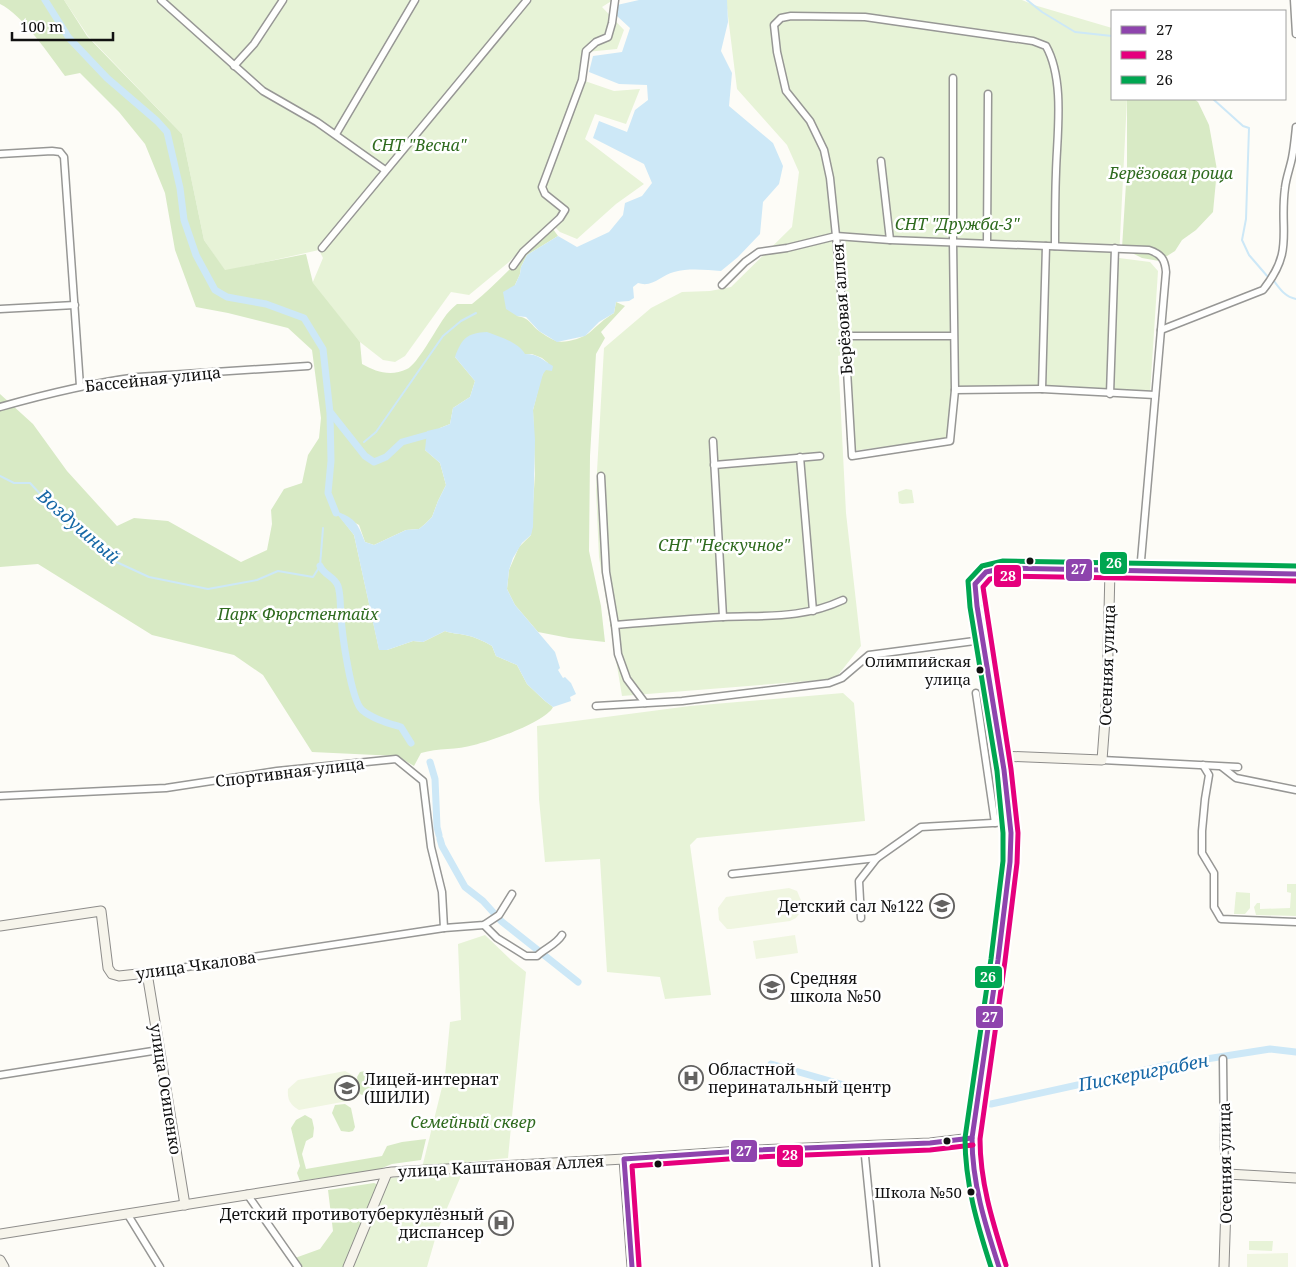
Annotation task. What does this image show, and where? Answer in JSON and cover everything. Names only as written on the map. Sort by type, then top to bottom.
[{"type":"street","points":[[161,0],[263,91],[336,134],[385,170]]},
{"type":"street","points":[[234,66],[254,44],[283,0]]},
{"type":"street","points":[[336,134],[415,0]]},
{"type":"street","points":[[322,248],[527,0]]},
{"type":"street","points":[[513,266],[522,252],[560,218],[565,210],[545,194],[542,187],[582,80],[586,52],[596,42],[608,37],[612,23],[614,0]]},
{"type":"street","points":[[1294,0],[1296,34]]},
{"type":"street","points":[[722,285],[745,262],[759,252],[788,248],[836,236],[830,178],[824,150],[810,121],[786,91],[784,83],[774,24],[781,18],[791,16],[865,17],[1033,41],[1046,46],[1054,65],[1057,88],[1058,125],[1054,246]]},
{"type":"street","points":[[953,78],[952,242],[955,390],[1042,389],[1155,395]]},
{"type":"street","points":[[987,243],[988,94]]},
{"type":"street","points":[[1140,572],[1161,330],[1263,290],[1278,268],[1285,248],[1284,188],[1294,156],[1296,127]]},
{"type":"street","points":[[0,154],[52,151],[60,152],[64,157],[80,386]]},
{"type":"street","points":[[881,161],[890,240]]},
{"type":"street","name":"Берёзовая аллея","points":[[955,390],[950,441],[852,456],[845,336],[836,236],[890,240],[1150,250],[1160,254],[1165,262],[1166,272],[1161,330]]},
{"type":"street","points":[[1042,389],[1046,246]]},
{"type":"street","points":[[1110,394],[1115,248]]},
{"type":"street","points":[[0,309],[75,305]]},
{"type":"street","points":[[845,336],[953,336]]},
{"type":"street","name":"Бассейная улица","points":[[0,407],[80,386],[138,377],[308,366]]},
{"type":"street","points":[[713,441],[723,617]]},
{"type":"street","points":[[714,465],[820,456]]},
{"type":"street","points":[[800,457],[813,611]]},
{"type":"street","points":[[601,476],[606,572],[616,624],[618,654],[627,679],[645,703]]},
{"type":"street","points":[[1000,1267],[977,1188],[972,1160],[972,1138],[1010,862],[1010,822],[975,591],[976,584],[986,572],[1004,568],[1296,574]]},
{"type":"street","name":"Осенняя улица","points":[[1102,760],[1107,693],[1110,570]]},
{"type":"street","points":[[616,624],[723,617],[795,615],[824,609],[843,600]]},
{"type":"street","points":[[596,706],[682,701],[829,683],[842,678],[869,655],[982,640]]},
{"type":"street","points":[[976,693],[995,823]]},
{"type":"street","points":[[1001,756],[1238,767]]},
{"type":"street","name":"Спортивная улица","points":[[0,796],[166,788],[277,771],[396,759],[422,781],[431,847],[442,892],[444,928]]},
{"type":"street","points":[[1203,765],[1209,774],[1204,800],[1202,853],[1214,873],[1214,907],[1221,919],[1296,922]]},
{"type":"street","points":[[1221,766],[1236,778],[1296,790]]},
{"type":"street","points":[[861,918],[859,881],[877,858],[921,827],[1010,822]]},
{"type":"street","points":[[732,874],[877,858]]},
{"type":"street","points":[[512,894],[497,917],[484,925],[497,938],[526,956],[537,956],[559,940],[562,935]]},
{"type":"street","name":"улица Чкалова","points":[[0,926],[101,911],[108,968],[112,974],[119,976],[444,928],[484,925]]},
{"type":"street","name":"улица Осипенко","points":[[147,973],[185,1205]]},
{"type":"street","points":[[0,1075],[159,1050]]},
{"type":"street","name":"Осенняя улица","points":[[1222,1059],[1224,1148],[1227,1174],[1224,1267]]},
{"type":"street","name":"улица Каштановая Аллея","points":[[0,1234],[388,1173],[756,1150],[930,1143],[972,1138]]},
{"type":"street","points":[[864,1146],[876,1267]]},
{"type":"street","points":[[624,1159],[632,1267]]},
{"type":"street","points":[[348,1267],[388,1173]]},
{"type":"street","points":[[1227,1174],[1296,1178]]},
{"type":"street","points":[[247,1194],[298,1267]]},
{"type":"street","points":[[128,1215],[160,1267]]},
{"type":"street","points":[[0,1260],[4,1267]]},
{"type":"green space","name":"Парк Фюрстентайх","points":[[0,0],[64,0],[87,36],[182,134],[204,240],[225,270],[306,254],[313,283],[360,342],[362,364],[367,367],[389,373],[407,369],[416,361],[451,309],[457,304],[472,304],[553,229],[558,236],[527,255],[521,267],[515,285],[517,316],[527,320],[549,338],[564,342],[578,339],[589,333],[614,313],[616,302],[625,306],[601,332],[605,338],[596,354],[590,456],[589,551],[601,606],[605,642],[538,632],[515,605],[507,589],[509,570],[519,547],[531,535],[535,474],[533,410],[541,378],[548,363],[542,358],[532,354],[455,357],[475,381],[470,397],[453,408],[450,424],[440,428],[425,450],[440,463],[446,485],[432,517],[419,529],[406,530],[374,545],[365,542],[359,525],[337,513],[354,535],[379,649],[387,650],[413,641],[423,642],[445,631],[476,638],[492,646],[496,656],[517,665],[527,684],[553,707],[548,713],[529,725],[482,743],[468,747],[421,753],[414,766],[397,756],[312,752],[263,675],[234,655],[152,635],[38,564],[0,567],[0,394],[33,424],[67,471],[117,526],[134,518],[168,521],[241,562],[267,550],[272,524],[271,510],[284,489],[302,483],[308,455],[319,438],[321,418],[312,350],[288,328],[196,307],[175,250],[165,193],[145,144],[119,112],[80,73],[65,76],[44,47],[17,17],[0,4]]},
{"type":"green space","name":"СНТ \"Весна\"","points":[[64,0],[613,0],[602,7],[624,30],[617,49],[586,52],[582,80],[614,91],[640,89],[626,124],[595,114],[585,139],[644,184],[616,204],[577,239],[560,232],[551,223],[532,238],[509,262],[469,295],[451,292],[405,356],[395,362],[383,360],[360,342],[312,284],[323,258],[319,250],[225,271],[204,240],[182,134],[88,36]]},
{"type":"green space","name":"СНТ \"Дружба-3\"","points":[[726,0],[1022,0],[1111,28],[1111,100],[1127,100],[1119,258],[1150,262],[1158,271],[1150,393],[951,390],[949,438],[852,451],[845,354],[838,356],[846,513],[861,646],[835,679],[622,696],[599,557],[596,489],[604,348],[651,308],[682,292],[710,291],[731,287],[792,227],[799,172],[787,145],[737,89]]},
{"type":"green space","name":"Берёзовая роща","points":[[1127,100],[1195,100],[1198,102],[1209,125],[1217,170],[1213,212],[1196,230],[1182,240],[1175,251],[1159,261],[1142,258],[1122,248],[1127,167]]},
{"type":"green space","points":[[906,489],[912,490],[914,503],[899,503],[898,492]]},
{"type":"green space","points":[[843,693],[854,703],[865,821],[697,838],[690,845],[711,995],[665,999],[660,977],[607,972],[600,859],[545,862],[539,799],[537,726],[690,706]]},
{"type":"green space","points":[[1287,884],[1296,884],[1296,916],[1256,915],[1254,907],[1257,903],[1260,903],[1260,909],[1290,908],[1291,893],[1287,892]]},
{"type":"green space","points":[[789,888],[797,891],[803,905],[803,909],[796,918],[790,921],[727,929],[719,920],[718,908],[726,897]]},
{"type":"green space","points":[[1236,892],[1250,893],[1250,908],[1245,914],[1234,914]]},
{"type":"green space","name":"Семейный сквер","points":[[485,935],[526,972],[508,1158],[467,1162],[438,1229],[427,1267],[353,1267],[388,1178],[420,1176],[445,1075],[450,1022],[461,1020],[458,944]]},
{"type":"green space","points":[[795,935],[798,953],[756,959],[753,941]]},
{"type":"green space","points":[[345,1071],[355,1077],[359,1086],[360,1094],[353,1100],[299,1110],[293,1106],[288,1096],[288,1089],[298,1080]]},
{"type":"green space","points":[[360,1072],[369,1072],[373,1091],[364,1095],[360,1094],[357,1077]]},
{"type":"green space","points":[[345,1104],[351,1108],[355,1127],[353,1131],[349,1132],[341,1131],[332,1113],[335,1105]]},
{"type":"green space","points":[[305,1115],[312,1119],[314,1128],[313,1137],[306,1141],[302,1154],[306,1169],[382,1156],[387,1146],[426,1139],[421,1160],[392,1164],[377,1170],[300,1181],[297,1173],[300,1166],[291,1128],[296,1120]]},
{"type":"green space","points":[[374,1183],[379,1185],[346,1267],[302,1267],[295,1258],[320,1249],[333,1231],[328,1190]]},
{"type":"green space","points":[[1249,1241],[1273,1241],[1272,1251],[1249,1250]]},
{"type":"green space","points":[[1288,1253],[1288,1267],[1247,1267],[1247,1254]]},
{"type":"water","points":[[639,0],[727,0],[728,22],[721,51],[732,73],[729,106],[773,143],[783,166],[779,184],[763,202],[760,234],[738,257],[721,271],[686,270],[669,274],[648,284],[638,283],[633,287],[634,298],[629,301],[616,302],[614,313],[599,322],[585,336],[557,342],[539,331],[526,317],[517,316],[506,309],[503,292],[515,285],[527,255],[558,236],[577,247],[609,232],[623,215],[625,203],[642,196],[652,183],[644,164],[593,138],[599,121],[627,132],[635,110],[648,100],[647,85],[619,84],[589,72],[593,56],[622,52],[630,28],[617,16],[617,5]]},
{"type":"water","points":[[487,332],[508,340],[518,346],[525,354],[537,356],[553,366],[552,371],[546,370],[543,374],[533,410],[535,440],[533,527],[531,535],[522,543],[513,558],[509,570],[507,589],[515,605],[555,652],[560,668],[558,670],[563,678],[565,677],[571,683],[576,694],[570,697],[571,701],[553,707],[527,684],[517,665],[496,656],[492,646],[472,637],[445,631],[423,642],[413,641],[387,650],[379,650],[354,535],[336,513],[338,512],[353,520],[358,526],[365,542],[374,545],[406,530],[419,529],[432,517],[446,485],[440,463],[425,450],[427,431],[450,424],[453,408],[470,397],[475,381],[455,357],[460,345],[466,338],[470,335]]},
{"type":"waterway","points":[[45,0],[69,38],[107,78],[167,132],[180,188],[184,220],[196,255],[215,290],[227,297],[266,304],[304,318],[323,349],[330,413],[331,461],[328,493],[336,513]]},
{"type":"waterway","name":"Воздушный","points":[[1027,0],[1042,12],[1075,32],[1111,36]]},
{"type":"waterway","name":"Воздушный","points":[[1214,100],[1243,126],[1249,128],[1246,219],[1242,240],[1249,255],[1268,277]]},
{"type":"waterway","name":"Воздушный","points":[[1274,281],[1286,295],[1296,299]]},
{"type":"waterway","name":"Воздушный","points":[[364,442],[376,432],[443,336],[461,321],[476,313]]},
{"type":"waterway","points":[[331,413],[365,456],[374,462],[386,457],[402,442],[427,435]]},
{"type":"waterway","name":"Воздушный","points":[[0,476],[14,483],[30,483],[112,560],[149,577],[208,589],[257,580],[278,571],[313,577],[320,566],[323,528]]},
{"type":"waterway","name":"Пискериграбен","points":[[320,566],[334,580],[340,593],[345,651],[354,694],[358,704],[362,710],[371,716],[401,727],[411,743]]},
{"type":"waterway","name":"Пискериграбен","points":[[430,762],[435,779],[439,835]]},
{"type":"waterway","name":"Пискериграбен","points":[[440,839],[465,887],[483,901],[501,921],[578,982]]},
{"type":"waterway","name":"Пискериграбен","points":[[991,1104],[1168,1065],[1270,1049],[1296,1052]]},
{"type":"waterway","name":"Пискериграбен","points":[[771,1064],[844,1085]]},
{"type":"transit line","name":"26","points":[[991,1267],[973,1203],[967,1171],[965,1138],[991,959],[1003,861],[1003,833],[997,771],[970,607],[968,581],[982,566],[1003,561],[1296,566]]},
{"type":"transit line","name":"27","points":[[999,1267],[984,1219],[977,1187],[972,1138],[998,960],[1010,862],[1011,833],[1004,770],[975,584],[986,572],[1004,568],[1296,574]]},
{"type":"transit line","name":"28","points":[[1006,1265],[985,1187],[980,1139],[1005,961],[1017,863],[1018,833],[1011,769],[983,587],[990,579],[1005,576],[1296,581]]},
{"type":"transit line","name":"27","points":[[632,1267],[624,1159],[756,1150],[930,1143],[972,1138]]},
{"type":"transit line","name":"28","points":[[639,1266],[632,1166],[756,1157],[930,1150],[973,1145]]},
{"type":"place","name":"Олимпийская улица","points":[[980,670]]},
{"type":"place","name":"Детский сал №122","points":[[942,906]]},
{"type":"place","name":"Средняя школа №50","points":[[772,987]]},
{"type":"place","name":"Областной перинатальный центр","points":[[691,1078]]},
{"type":"place","name":"Лицей-интернат (ШИЛИ)","points":[[347,1088]]},
{"type":"place","name":"Школа №50","points":[[971,1192]]},
{"type":"place","name":"Детский противотуберкулёзный диспансер","points":[[501,1223]]},
{"type":"park label","name":"СНТ \"Нескучное\"","points":[[724,545]]}]
